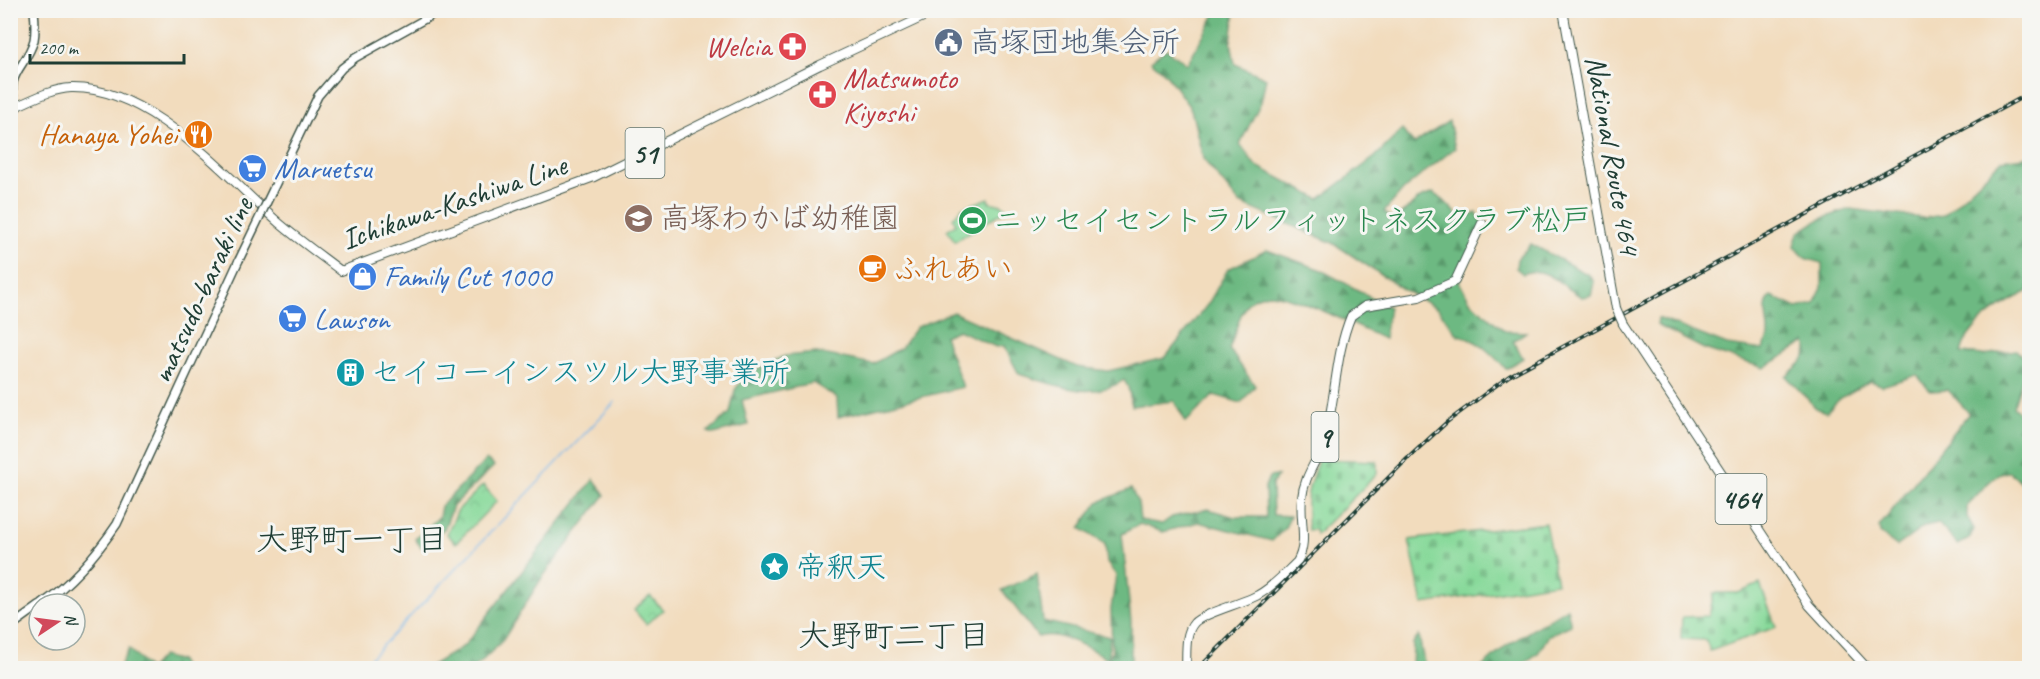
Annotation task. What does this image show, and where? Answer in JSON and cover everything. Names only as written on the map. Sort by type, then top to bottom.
[{"type":"main road","points":[[14,108],[12,84],[34,39],[34,10]]},
{"type":"main road","name":"matsudo-baraki line","points":[[55,592],[85,567],[117,524],[318,96],[342,68],[355,58],[440,10]]},
{"type":"main road","name":"Ichikawa-Kashiwa Line","points":[[14,108],[55,91],[74,88],[108,95],[144,110],[183,137],[278,222],[341,270],[594,177],[938,10]]},
{"type":"main road","name":"National Route 464","points":[[1563,10],[1617,308],[1623,324],[1809,605],[1867,669]]},
{"type":"main road","name":"9","points":[[1186,669],[1188,636],[1193,623],[1202,616],[1226,610],[1261,594],[1297,562],[1301,555],[1304,544],[1302,498],[1305,480],[1325,439],[1335,378],[1351,316],[1365,306],[1419,297],[1455,281],[1482,222]]},
{"type":"main road","name":"matsudo-baraki line","points":[[10,627],[27,615]]},
{"type":"green space","points":[[1217,11],[1235,11],[1231,42],[1235,64],[1266,78],[1261,102],[1240,144],[1255,165],[1319,199],[1375,157],[1402,130],[1414,144],[1449,121],[1455,148],[1404,189],[1384,212],[1394,220],[1420,198],[1433,193],[1463,218],[1477,213],[1484,227],[1459,282],[1470,301],[1505,331],[1526,332],[1513,341],[1523,358],[1506,369],[1479,344],[1458,335],[1438,309],[1333,243],[1239,203],[1203,159],[1191,109],[1166,74],[1151,61],[1166,49],[1187,64]]},
{"type":"green space","points":[[2029,156],[2029,291],[1998,308],[1979,324],[1971,333],[1961,353],[1984,355],[2016,350],[2028,362],[2013,407],[2029,421],[2029,484],[2023,485],[2010,472],[1992,479],[1967,506],[1967,517],[1974,529],[1969,539],[1958,545],[1938,523],[1925,526],[1897,546],[1880,533],[1879,527],[1969,413],[1948,390],[1930,391],[1917,375],[1882,386],[1870,381],[1842,397],[1826,412],[1817,409],[1786,376],[1805,358],[1806,342],[1764,368],[1704,349],[1657,325],[1658,318],[1727,345],[1763,350],[1768,335],[1766,305],[1771,296],[1797,308],[1814,304],[1822,288],[1822,263],[1807,259],[1794,247],[1798,233],[1818,220],[1850,209],[1923,218],[1944,215],[2002,160]]},
{"type":"green space","name":"ニッセイセントラルフィットネスクラブ松戸","points":[[989,198],[989,202],[1008,209],[955,241],[947,230],[956,224],[953,218],[962,208]]},
{"type":"green space","points":[[1531,244],[1589,275],[1594,282],[1591,295],[1582,297],[1547,274],[1532,272],[1523,274],[1516,268],[1517,259]]},
{"type":"green space","points":[[1267,250],[1319,269],[1389,307],[1384,339],[1296,300],[1270,294],[1262,295],[1249,302],[1242,312],[1229,349],[1255,386],[1241,403],[1214,395],[1186,422],[1174,401],[1132,406],[1124,380],[1099,390],[1086,390],[1059,386],[1019,374],[1004,346],[996,347],[958,330],[944,336],[963,387],[838,417],[837,398],[813,383],[742,400],[748,425],[714,434],[708,432],[730,413],[735,390],[746,374],[785,356],[817,353],[873,364],[901,348],[916,327],[953,312],[1077,367],[1108,371],[1165,358],[1208,304],[1228,269]]},
{"type":"green space","points":[[1319,459],[1377,461],[1377,474],[1316,535],[1315,529],[1308,530],[1307,501],[1309,486]]},
{"type":"green space","points":[[486,460],[494,466],[453,506],[444,529],[421,547],[415,539],[439,517],[441,506]]},
{"type":"green space","points":[[1278,476],[1272,484],[1273,515],[1290,516],[1285,528],[1272,541],[1198,522],[1163,532],[1140,524],[1122,534],[1131,622],[1131,668],[1106,668],[1112,651],[1111,609],[1116,575],[1107,563],[1105,544],[1080,528],[1098,502],[1131,489],[1138,503],[1140,520],[1162,524],[1172,517],[1208,509],[1235,517],[1266,517],[1265,487],[1269,477]]},
{"type":"green space","points":[[594,479],[605,495],[541,579],[503,640],[480,663],[471,668],[427,668],[464,646]]},
{"type":"green space","points":[[483,485],[497,501],[456,543],[447,534],[458,510]]},
{"type":"green space","points":[[1545,523],[1557,583],[1423,604],[1409,540]]},
{"type":"green space","points":[[1037,574],[1043,621],[1110,637],[1108,659],[1083,645],[1064,638],[1046,635],[1038,637],[1002,590]]},
{"type":"green space","points":[[1760,584],[1776,627],[1710,651],[1706,640],[1681,639],[1682,617],[1709,616],[1714,593],[1738,593]]},
{"type":"green space","points":[[650,596],[663,610],[646,624],[634,610]]},
{"type":"green space","points":[[1567,608],[1571,625],[1549,635],[1538,653],[1517,668],[1481,668],[1506,646]]},
{"type":"green space","points":[[1419,636],[1425,668],[1412,668],[1413,643]]},
{"type":"green space","points":[[129,649],[148,668],[124,668],[121,664]]},
{"type":"green space","points":[[162,656],[180,661],[184,668],[151,668]]},
{"type":"waterway","points":[[361,668],[615,402]]},
{"type":"railway","points":[[1199,668],[1407,459],[1447,422],[1509,376],[2030,93]]},
{"type":"place","name":"高塚団地集会所","points":[[949,42]]},
{"type":"place","name":"Welcia","points":[[792,46]]},
{"type":"place","name":"Matsumoto Kiyoshi","points":[[822,95]]},
{"type":"place","name":"Hanaya Yohei","points":[[198,134]]},
{"type":"place","name":"Maruetsu","points":[[253,168]]},
{"type":"place","name":"高塚わかば幼稚園","points":[[639,218]]},
{"type":"place","name":"ニッセイセントラルフィットネスクラブ松戸","points":[[972,220]]},
{"type":"place","name":"ふれあい","points":[[872,269]]},
{"type":"place","name":"Family Cut 1000","points":[[363,276]]},
{"type":"place","name":"Lawson","points":[[293,319]]},
{"type":"place","name":"セイコーインスツル大野事業所","points":[[350,372]]},
{"type":"place","name":"帝釈天","points":[[775,567]]},
{"type":"district","name":"大野町一丁目","points":[[352,539]]},
{"type":"district","name":"大野町二丁目","points":[[894,635]]}]
